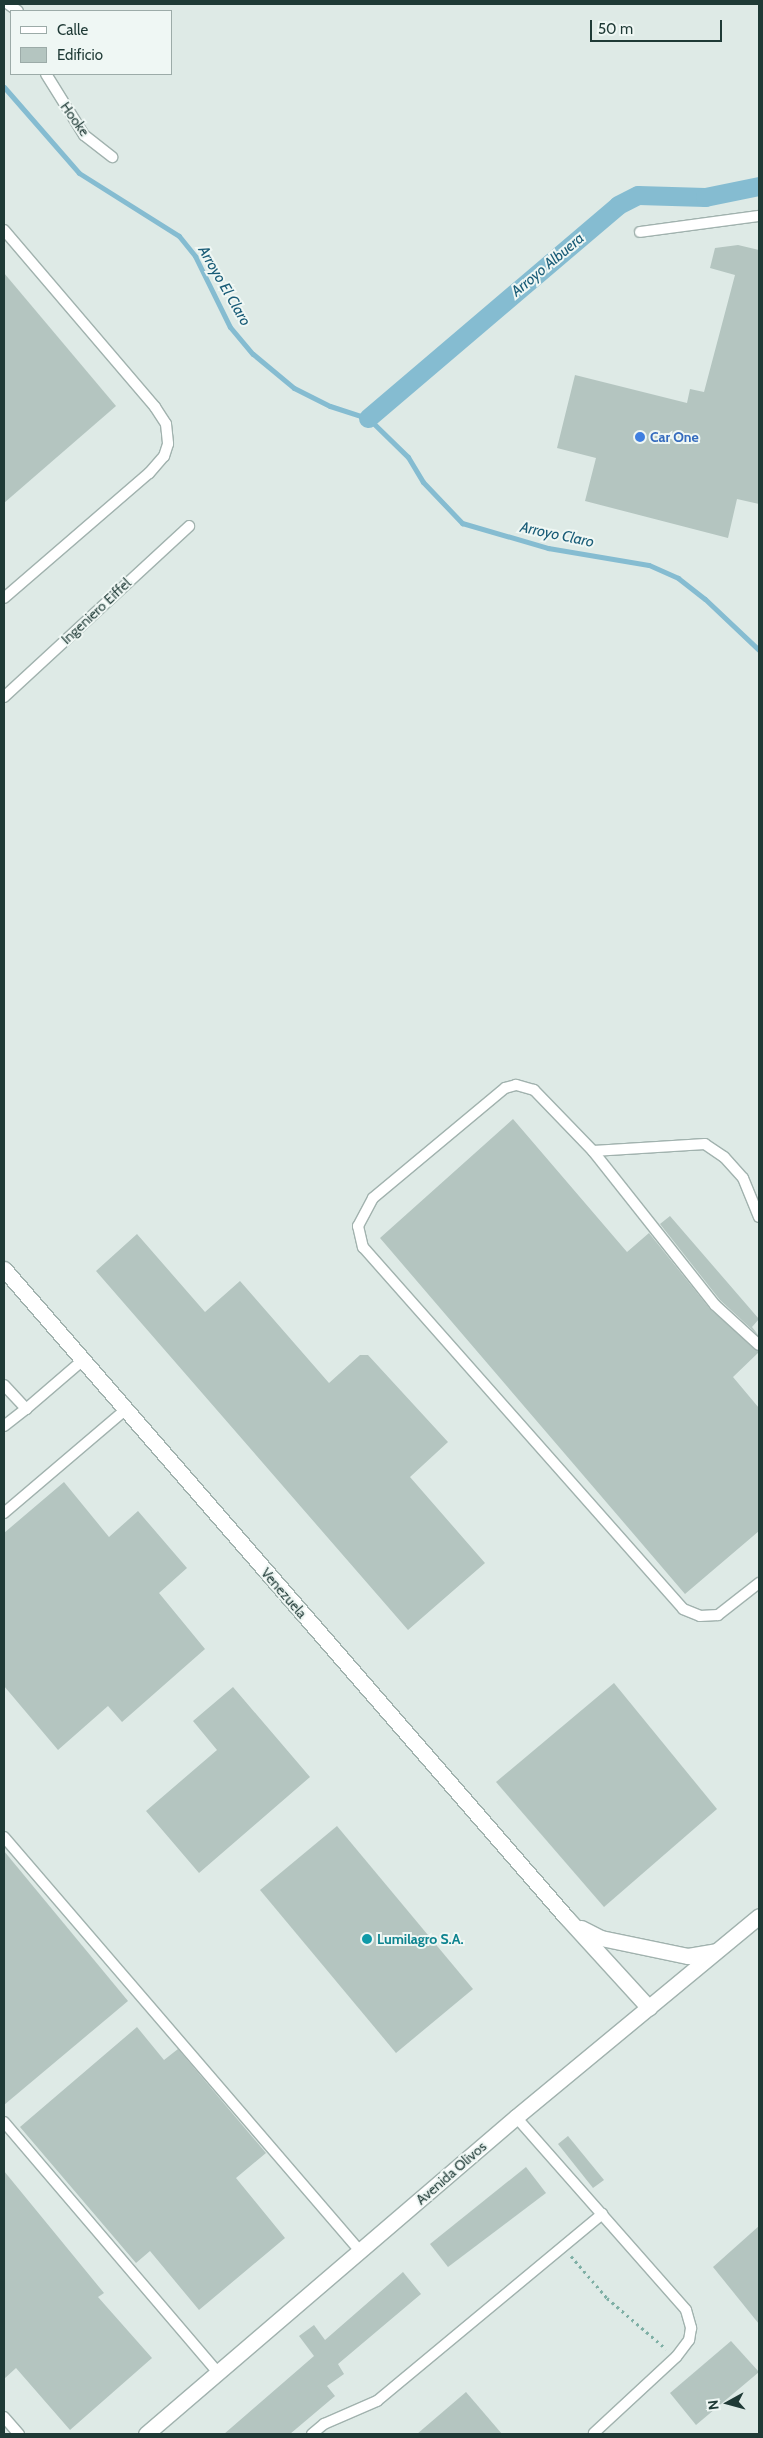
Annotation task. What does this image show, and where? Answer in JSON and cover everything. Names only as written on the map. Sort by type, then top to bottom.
[{"type":"street","name":"Venezuela","points":[[4,1269],[566,1917],[649,2008]]},
{"type":"street","name":"Avenida Olivos","points":[[146,2434],[516,2116],[759,1916]]},
{"type":"street","points":[[566,1917],[601,1938],[688,1956],[708,1954],[723,1947]]},
{"type":"lane","name":"Hooke","points":[[47,75],[84,135],[112,158]]},
{"type":"lane","points":[[640,232],[759,216]]},
{"type":"lane","points":[[4,230],[155,407],[166,424],[168,444],[164,456],[149,473],[4,598]]},
{"type":"lane","name":"Ingeniero Eiffel","points":[[4,697],[189,526]]},
{"type":"lane","points":[[759,1345],[715,1305],[593,1151],[534,1090],[516,1085],[505,1088],[373,1198],[358,1226],[363,1247],[683,1609],[700,1616],[718,1615],[759,1583]]},
{"type":"lane","points":[[593,1151],[705,1144],[724,1157],[743,1178],[759,1217]]},
{"type":"lane","points":[[4,1426],[82,1360]]},
{"type":"lane","points":[[4,1386],[26,1409]]},
{"type":"lane","points":[[4,1513],[125,1410]]},
{"type":"lane","points":[[4,1837],[360,2251]]},
{"type":"lane","points":[[516,2116],[686,2310],[691,2328],[689,2340],[676,2357],[594,2433]]},
{"type":"lane","points":[[4,2122],[218,2373]]},
{"type":"lane","points":[[312,2434],[324,2424],[377,2401],[602,2214]]},
{"type":"lane","points":[[4,2416],[19,2434]]},
{"type":"path","points":[[560,2249],[586,2270],[607,2298],[645,2334],[676,2357]]},
{"type":"building","points":[[738,245],[759,250],[759,504],[737,499],[728,538],[585,501],[596,458],[557,448],[575,375],[687,403],[690,389],[704,392],[735,275],[710,268],[715,248]]},
{"type":"building","points":[[4,273],[116,406],[4,503]]},
{"type":"building","points":[[513,1119],[627,1252],[649,1233],[710,1309],[759,1352],[733,1377],[759,1408],[759,1531],[685,1594],[380,1238]]},
{"type":"building","points":[[670,1216],[759,1319],[752,1327],[759,1336],[720,1300],[660,1224]]},
{"type":"building","points":[[137,1234],[205,1312],[240,1281],[329,1383],[360,1355],[368,1355],[448,1442],[410,1477],[485,1563],[408,1630],[96,1271]]},
{"type":"building","points":[[64,1482],[109,1537],[138,1511],[187,1568],[159,1593],[205,1649],[122,1722],[108,1706],[58,1750],[4,1686],[4,1533]]},
{"type":"building","points":[[614,1683],[717,1809],[604,1907],[496,1782]]},
{"type":"building","points":[[233,1687],[310,1777],[199,1873],[146,1811],[217,1750],[193,1721]]},
{"type":"building","name":"Lumilagro S.A.","points":[[337,1826],[473,1989],[396,2053],[260,1890]]},
{"type":"building","points":[[4,1851],[128,2001],[4,2105]]},
{"type":"building","points":[[137,2027],[164,2060],[178,2049],[266,2153],[236,2178],[285,2238],[199,2310],[150,2251],[136,2263],[20,2127]]},
{"type":"building","points":[[568,2136],[604,2180],[593,2188],[558,2144]]},
{"type":"building","points":[[526,2167],[546,2193],[448,2267],[430,2244]]},
{"type":"building","points":[[4,2171],[104,2293],[98,2297],[152,2358],[70,2430],[16,2368],[4,2379]]},
{"type":"building","points":[[759,2226],[759,2324],[713,2267]]},
{"type":"building","points":[[403,2272],[421,2294],[338,2364],[344,2374],[327,2386],[335,2396],[290,2434],[224,2434],[314,2356],[299,2336],[314,2325],[325,2340]]},
{"type":"building","points":[[731,2341],[759,2372],[696,2425],[670,2393]]},
{"type":"building","points":[[466,2392],[502,2434],[417,2434]]},
{"type":"waterway","name":"Arroyo El Claro","points":[[4,87],[79,173],[179,236],[195,256],[230,327],[253,354],[294,388],[330,406],[368,418],[408,457],[423,482],[462,523],[548,548],[649,565],[678,578],[705,599],[759,650]]},
{"type":"waterway","name":"Arroyo Albuera","points":[[368,418],[618,205],[638,195],[705,197],[759,186]]},
{"type":"place","name":"Car One","points":[[640,437]]},
{"type":"place","name":"Lumilagro S.A.","points":[[367,1939]]},
{"type":"water label","name":"Arroyo Claro","points":[[557,535]]}]
